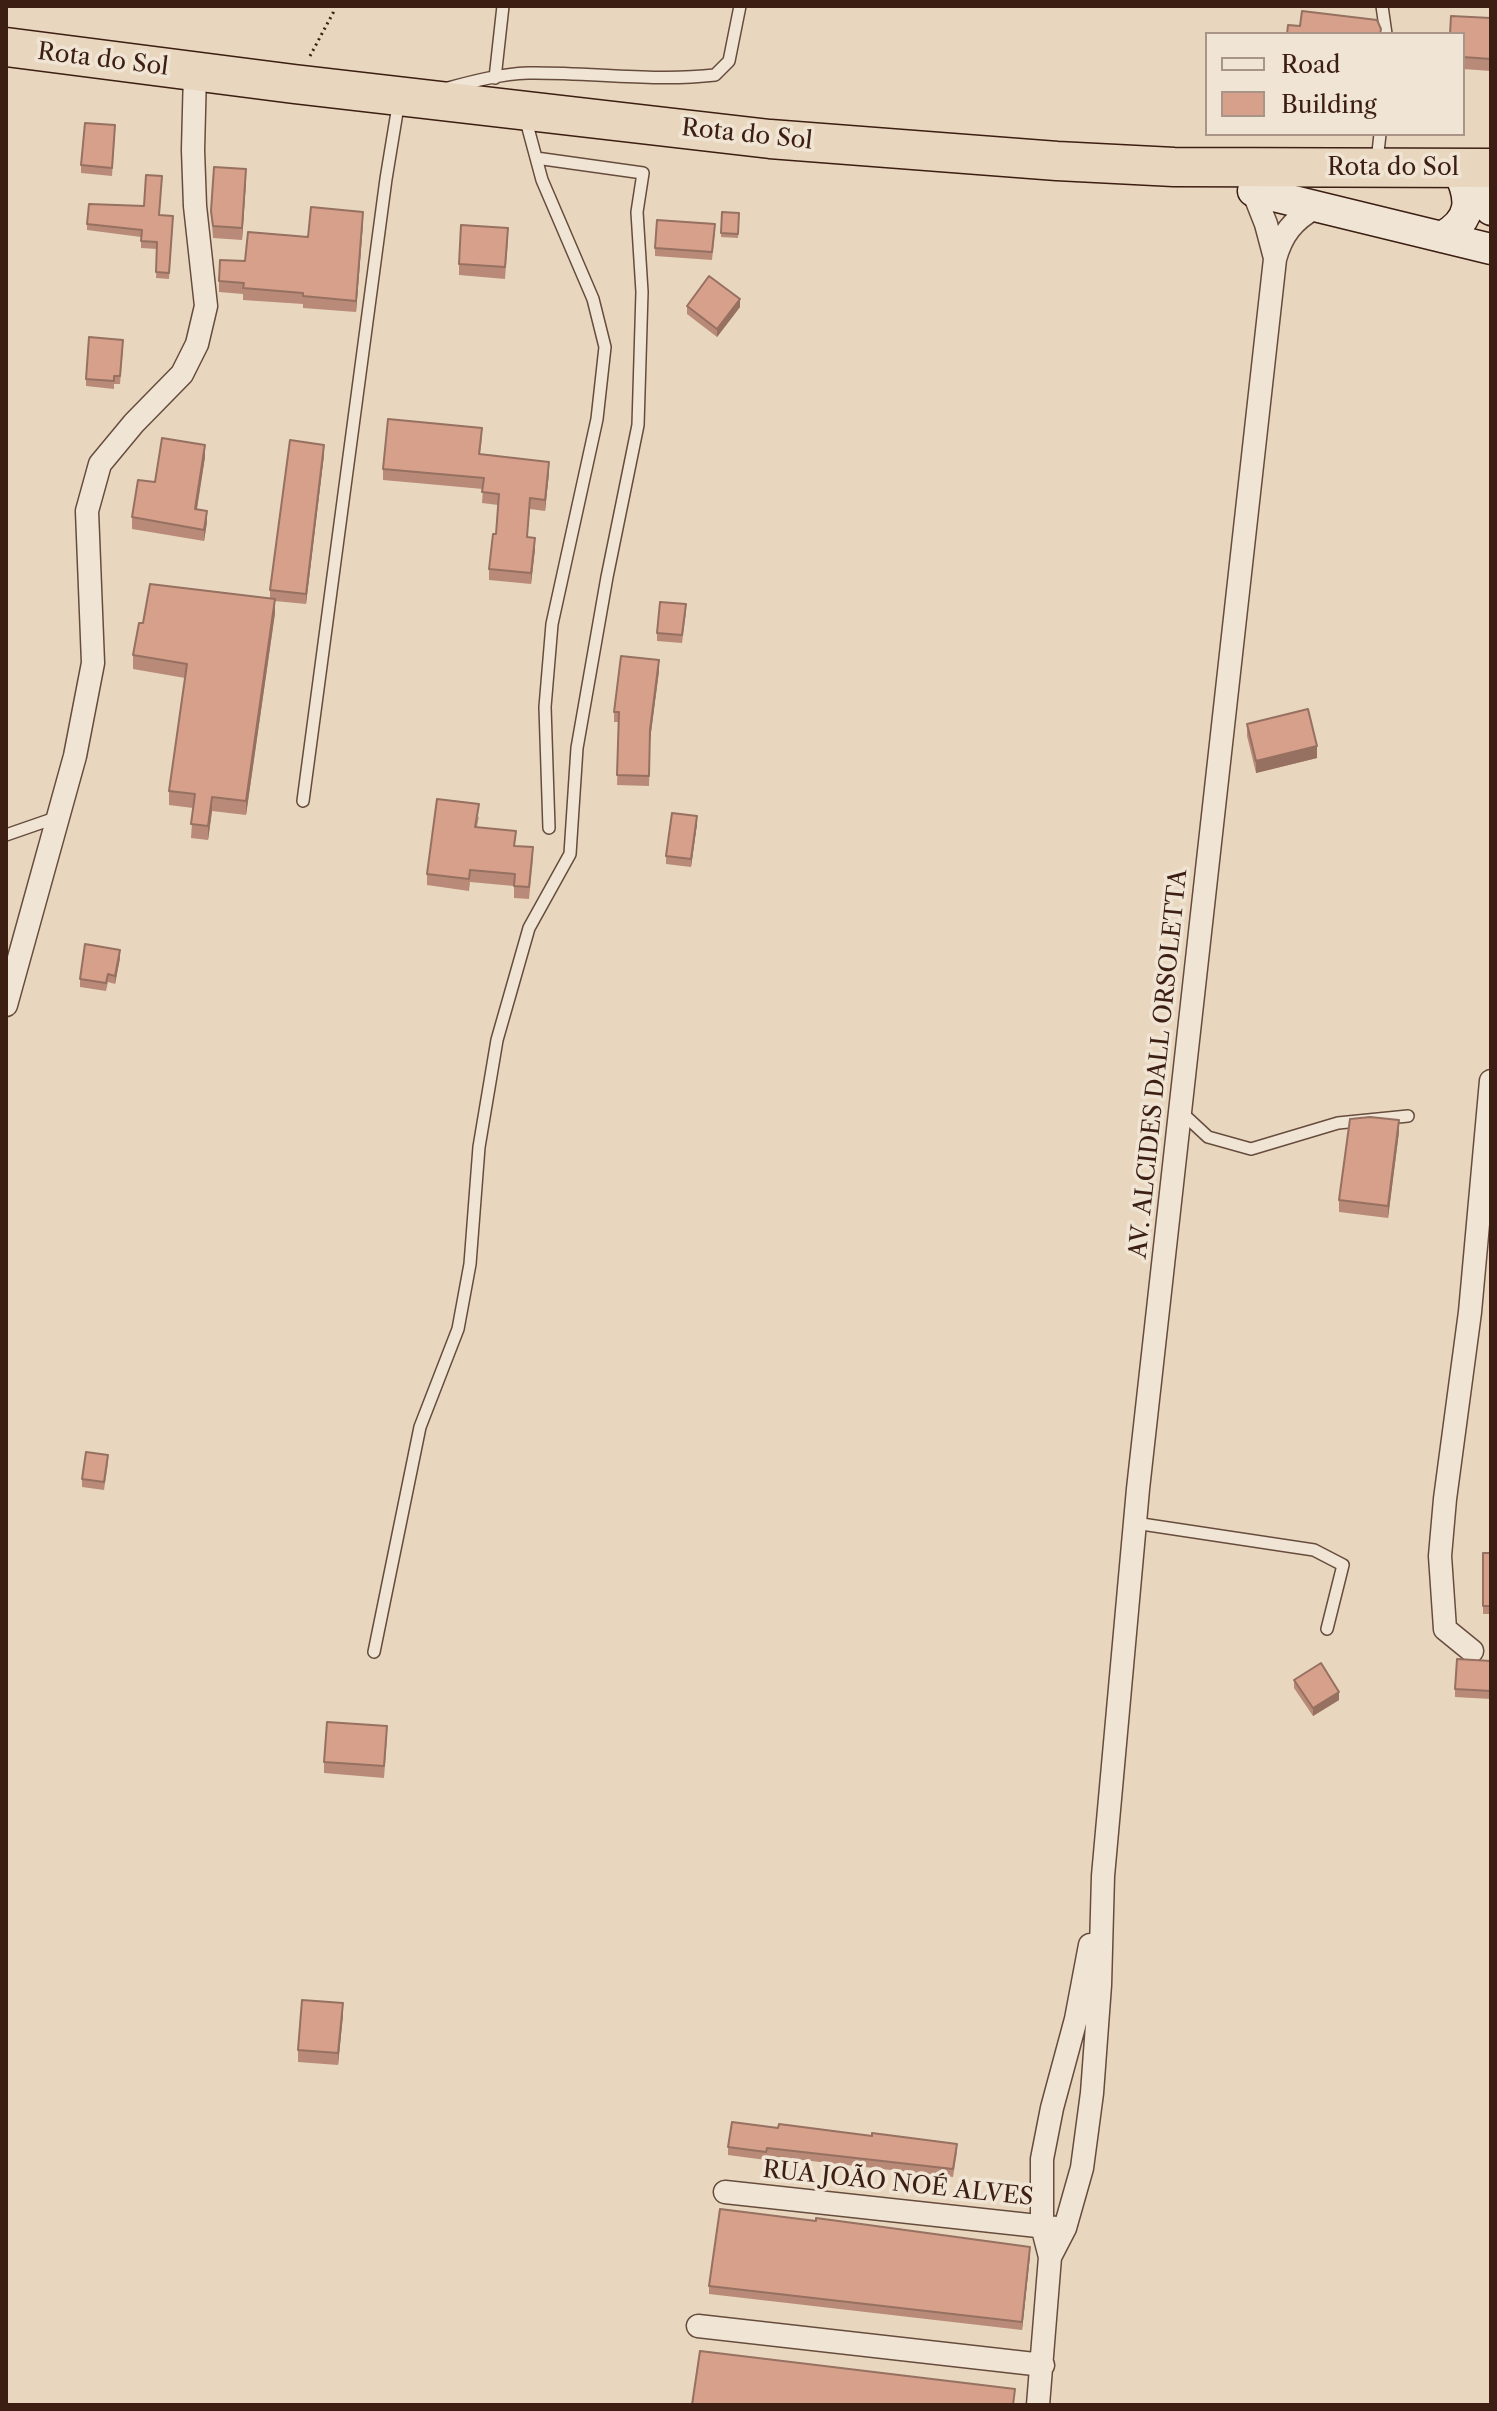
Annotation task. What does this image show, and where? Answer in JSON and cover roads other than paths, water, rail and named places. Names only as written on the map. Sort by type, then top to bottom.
[{"type":"highway","name":"Rota do Sol","points":[[6,47],[770,139],[1174,167],[1378,151],[1479,168]]},
{"type":"highway","points":[[1174,167],[1253,191]]},
{"type":"street","points":[[6,1005],[75,756],[93,663],[87,511],[100,464],[134,423],[182,374],[197,344],[206,306],[195,206],[195,72]]},
{"type":"street","points":[[1442,237],[1455,230],[1468,209],[1465,184],[1479,168],[1491,210]]},
{"type":"street","points":[[1253,191],[1491,249]]},
{"type":"street","points":[[1253,191],[1275,259]]},
{"type":"street","points":[[1275,259],[1289,227],[1301,215],[1316,207]]},
{"type":"street","name":"AV. ALCIDES DALL ORSOLETTA","points":[[1103,1876],[1135,1523],[1275,259]]},
{"type":"street","points":[[1472,1651],[1445,1629],[1440,1556],[1470,1312],[1491,1081]]},
{"type":"street","points":[[1038,2405],[1050,2257],[1042,2226],[1042,2159],[1076,2019],[1103,1876]]},
{"type":"street","points":[[1050,2257],[1065,2228],[1082,2168],[1092,2093],[1100,1985],[1103,1876]]},
{"type":"street","name":"RUA JOÃO NOÉ ALVES","points":[[725,2192],[1065,2228]]},
{"type":"street","points":[[698,2326],[1043,2365]]},
{"type":"lane","points":[[495,78],[503,6]]},
{"type":"lane","points":[[303,801],[386,179],[406,96],[526,73],[684,79],[715,75],[729,61],[740,6]]},
{"type":"lane","points":[[1382,6],[1386,32]]},
{"type":"lane","points":[[522,109],[542,180],[593,299],[605,347],[597,419],[552,624],[545,707],[549,828]]},
{"type":"lane","points":[[374,1652],[420,1427],[458,1329],[470,1264],[479,1147],[497,1040],[529,928],[570,854],[577,748],[638,425],[642,292],[637,212],[643,173],[536,158]]},
{"type":"lane","points":[[6,835],[58,817]]},
{"type":"lane","points":[[1180,1111],[1208,1137],[1251,1149],[1338,1123],[1408,1116]]},
{"type":"lane","points":[[1135,1523],[1314,1550],[1343,1565],[1327,1629]]}]
